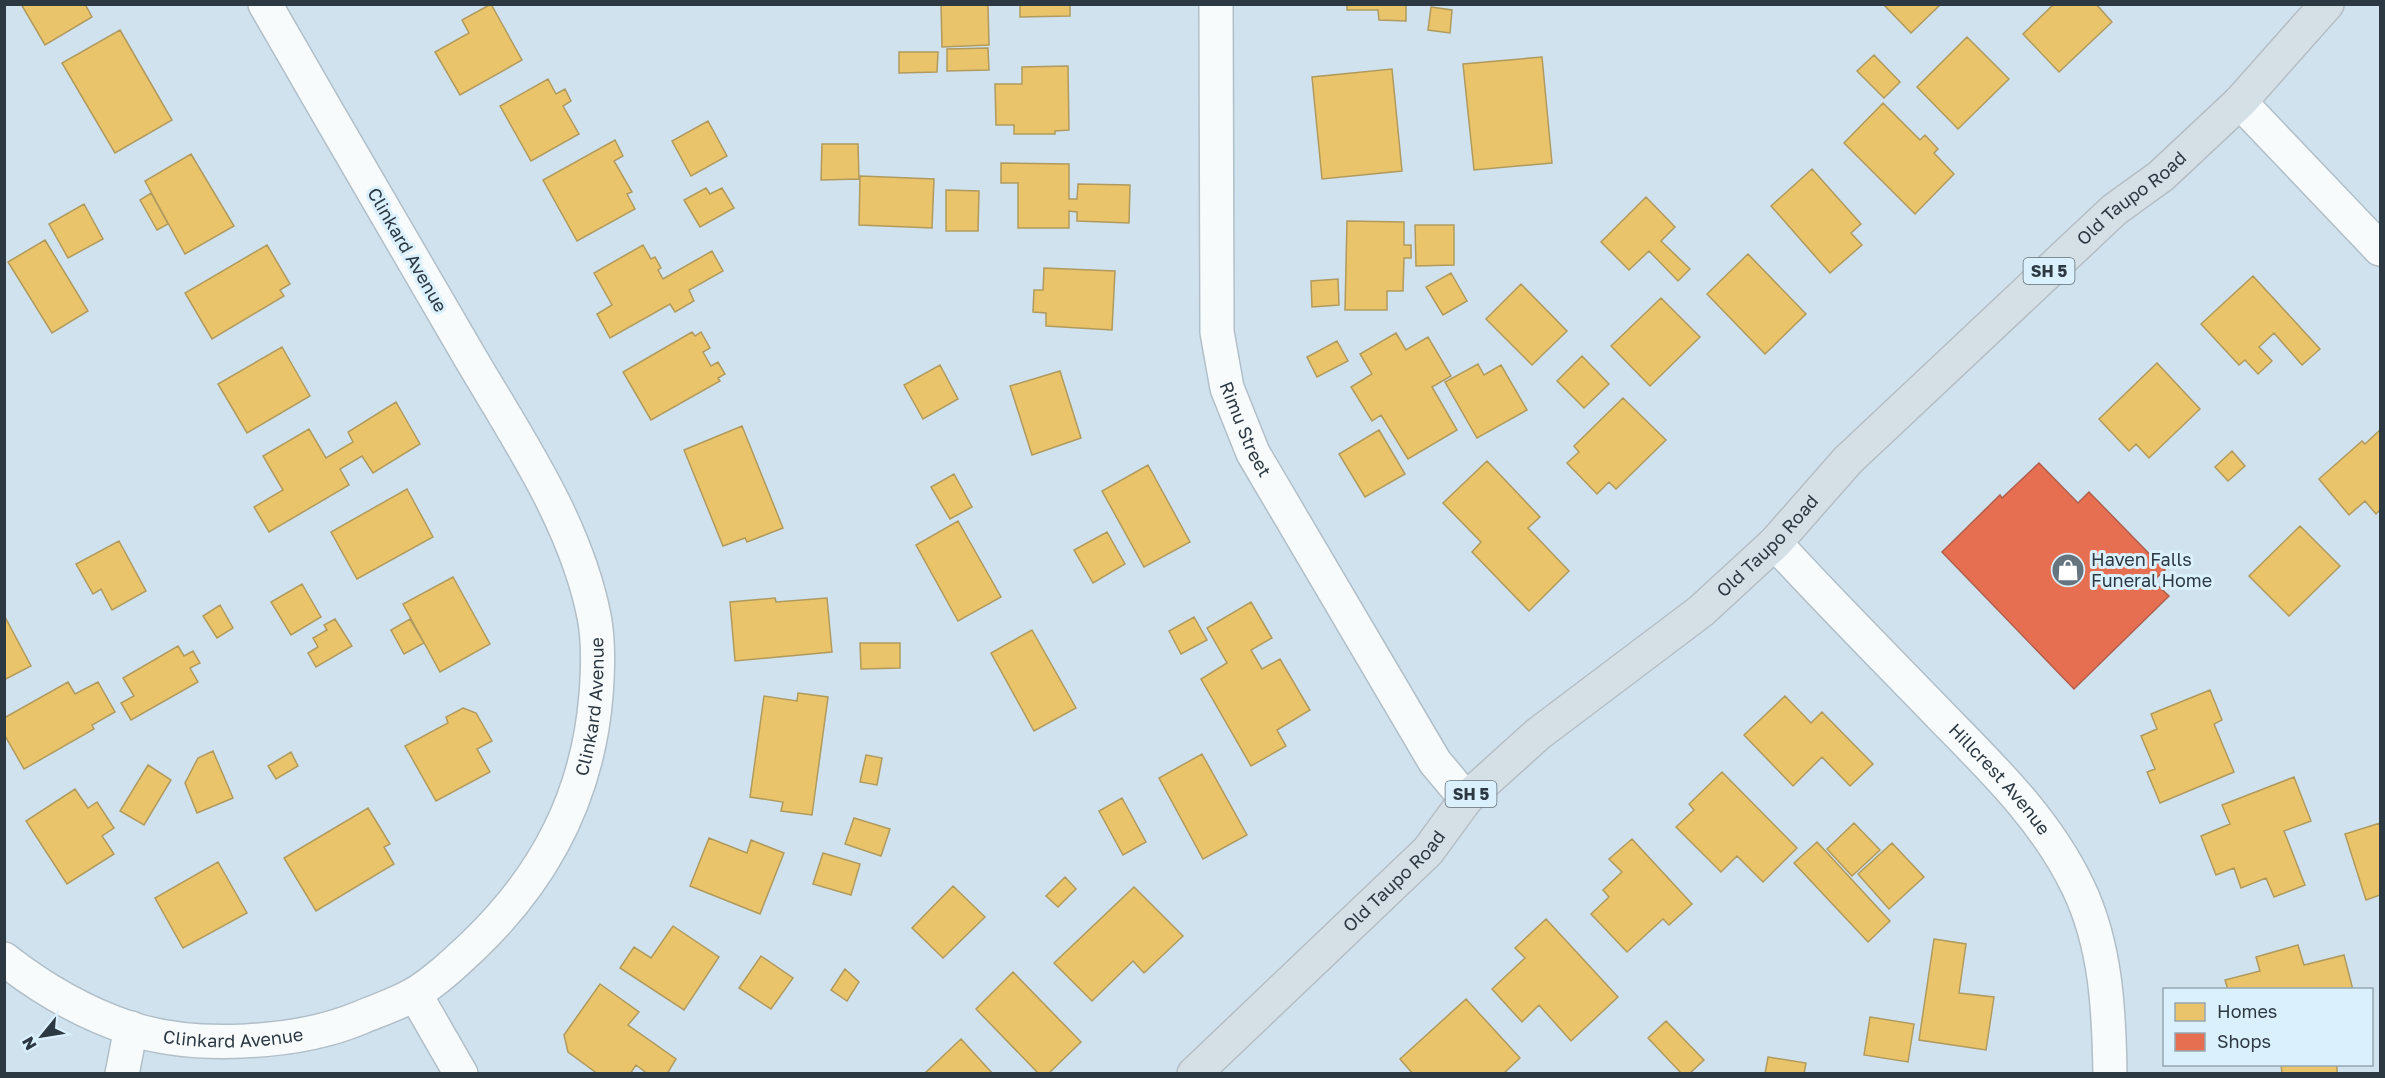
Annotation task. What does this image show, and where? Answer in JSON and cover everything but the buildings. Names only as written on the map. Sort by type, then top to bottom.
[{"type":"highway","name":"Old Taupo Road","points":[[1194,1074],[1428,851],[1466,799],[1538,734],[1701,611],[1775,543],[1848,460],[2114,210],[2161,176],[2240,102],[2327,4]]},
{"type":"street","name":"Clinkard Avenue","points":[[4,959],[30,979],[76,1005],[130,1028],[188,1040],[240,1041],[294,1035],[352,1022],[415,994],[454,964],[497,923],[533,879],[557,838],[580,784],[593,730],[597,676],[595,619],[579,559],[528,457],[265,4]]},
{"type":"street","name":"Rimu Street","points":[[1216,4],[1217,332],[1227,388],[1254,453],[1284,506],[1436,762],[1466,799]]},
{"type":"street","points":[[2240,102],[2380,249]]},
{"type":"street","name":"Hillcrest Avenue","points":[[1775,543],[2007,784],[2048,835],[2078,888],[2102,956],[2109,1017],[2110,1074]]},
{"type":"street","points":[[415,994],[461,1074]]},
{"type":"street","points":[[122,1074],[130,1028]]},
{"type":"place","name":"Haven Falls Funeral Home","points":[[2068,570]]}]
